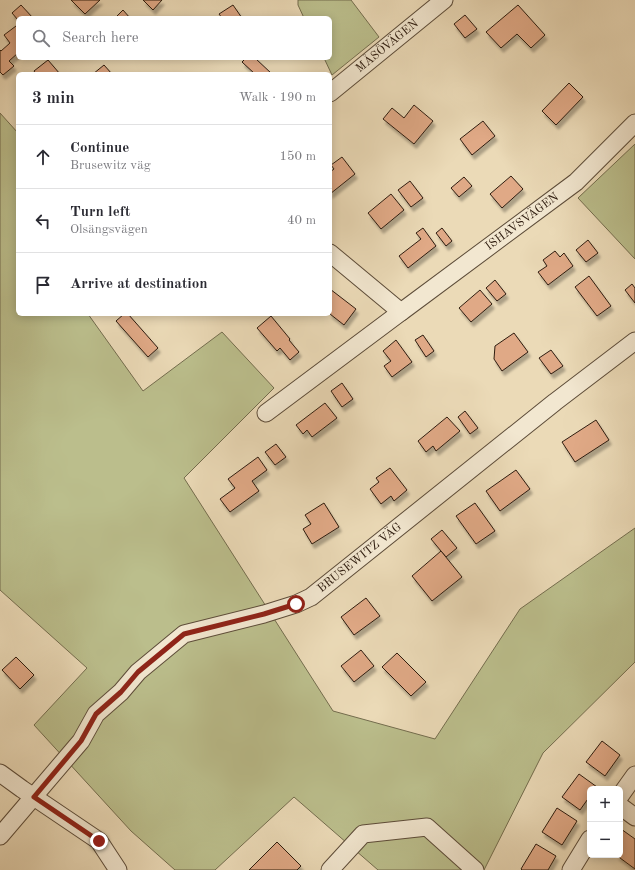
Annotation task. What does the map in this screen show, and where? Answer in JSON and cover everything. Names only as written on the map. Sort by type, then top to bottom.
[{"type":"street","name":"MÅSÖVÄGEN","points":[[332,91],[444,0]]},
{"type":"street","name":"ISHAVSVÄGEN","points":[[266,413],[576,182],[635,123]]},
{"type":"street","points":[[332,255],[401,312]]},
{"type":"street","name":"BRUSEWITZ VÄG","points":[[0,836],[81,741],[96,714],[121,692],[138,672],[184,634],[264,614],[296,604],[310,597],[549,407],[635,341]]},
{"type":"street","points":[[0,773],[99,841],[118,870]]},
{"type":"street","points":[[623,792],[635,775]]},
{"type":"street","points":[[623,808],[635,817]]},
{"type":"street","points":[[330,870],[363,834],[427,827],[475,870]]},
{"type":"street","points":[[571,870],[587,844]]},
{"type":"green space","points":[[298,0],[351,0],[379,37],[332,75],[332,72],[331,72],[325,60],[332,60],[332,16],[303,16],[298,5]]},
{"type":"green space","points":[[0,113],[16,131],[16,316],[89,316],[143,391],[222,332],[274,388],[184,478],[333,711],[435,739],[520,609],[635,528],[635,662],[543,753],[484,870],[378,870],[294,797],[215,870],[175,870],[131,831],[34,725],[87,668],[0,590]]},
{"type":"green space","points":[[635,144],[635,259],[578,198]]},
{"type":"building","points":[[71,0],[100,0],[85,14]]},
{"type":"building","points":[[143,0],[162,0],[153,10]]},
{"type":"building","points":[[21,5],[31,16],[16,16],[16,18],[12,13]]},
{"type":"building","points":[[233,5],[241,16],[220,16],[219,14]]},
{"type":"building","points":[[518,5],[545,35],[531,48],[517,34],[501,48],[486,32]]},
{"type":"building","points":[[123,10],[128,16],[117,16]]},
{"type":"building","points":[[465,15],[477,29],[465,38],[454,24]]},
{"type":"building","points":[[16,26],[16,55],[9,61],[14,66],[3,75],[0,72],[0,50],[1,51],[10,43],[4,35]]},
{"type":"building","points":[[48,60],[58,72],[35,72]]},
{"type":"building","points":[[244,60],[257,60],[270,72],[253,72],[242,62]]},
{"type":"building","points":[[104,65],[110,72],[95,72]]},
{"type":"building","points":[[569,83],[583,97],[556,125],[542,111]]},
{"type":"building","points":[[414,105],[433,121],[414,144],[383,119],[392,108],[404,118]]},
{"type":"building","points":[[483,121],[495,136],[472,155],[460,139]]},
{"type":"building","points":[[342,157],[355,174],[332,192],[332,170],[334,169],[332,164]]},
{"type":"building","points":[[511,176],[523,189],[502,208],[490,194]]},
{"type":"building","points":[[464,177],[472,186],[459,197],[451,188]]},
{"type":"building","points":[[410,181],[423,198],[411,207],[398,190]]},
{"type":"building","points":[[391,194],[404,210],[381,229],[368,213]]},
{"type":"building","points":[[423,228],[436,246],[408,268],[399,256],[421,239],[416,233]]},
{"type":"building","points":[[442,228],[452,241],[446,246],[436,233]]},
{"type":"building","points":[[588,240],[598,253],[586,262],[576,250]]},
{"type":"building","points":[[555,251],[560,257],[564,253],[573,266],[548,285],[538,272],[547,266],[543,260]]},
{"type":"building","points":[[589,276],[611,306],[597,316],[575,287]]},
{"type":"building","points":[[495,280],[506,294],[497,301],[486,288]]},
{"type":"building","points":[[632,284],[635,288],[635,303],[625,290]]},
{"type":"building","points":[[480,290],[492,304],[471,322],[459,308]]},
{"type":"building","points":[[332,291],[356,309],[344,325],[332,316]]},
{"type":"building","points":[[122,316],[130,316],[158,348],[148,357],[116,321]]},
{"type":"building","points":[[271,316],[299,352],[290,360],[280,348],[277,351],[257,328]]},
{"type":"building","points":[[514,333],[528,352],[502,371],[494,359],[495,346]]},
{"type":"building","points":[[423,335],[434,351],[426,357],[415,340]]},
{"type":"building","points":[[396,340],[412,362],[392,377],[384,366],[391,361],[383,351]]},
{"type":"building","points":[[551,350],[563,366],[551,374],[539,358]]},
{"type":"building","points":[[342,383],[353,399],[342,407],[331,391]]},
{"type":"building","points":[[325,403],[337,418],[312,437],[307,430],[303,434],[296,425]]},
{"type":"building","points":[[465,411],[478,428],[470,434],[458,417]]},
{"type":"building","points":[[447,417],[460,431],[436,451],[433,446],[426,452],[418,441]]},
{"type":"building","points":[[596,420],[609,440],[575,462],[562,442]]},
{"type":"building","points":[[276,444],[286,457],[275,465],[265,452]]},
{"type":"building","points":[[258,457],[267,470],[252,481],[259,491],[230,512],[220,499],[235,488],[228,479]]},
{"type":"building","points":[[390,468],[407,490],[394,501],[391,496],[381,504],[370,489],[379,482],[376,478]]},
{"type":"building","points":[[516,470],[530,489],[500,511],[486,491]]},
{"type":"building","points":[[324,503],[339,527],[312,544],[303,529],[311,524],[305,515]]},
{"type":"building","points":[[475,503],[495,531],[476,544],[456,516]]},
{"type":"building","points":[[442,530],[457,548],[446,557],[431,539]]},
{"type":"building","points":[[441,551],[462,577],[432,601],[412,576]]},
{"type":"building","points":[[366,598],[380,616],[354,635],[341,617]]},
{"type":"building","points":[[361,650],[374,666],[354,682],[341,666]]},
{"type":"building","points":[[397,653],[426,682],[411,696],[382,667]]},
{"type":"building","points":[[16,657],[34,675],[20,689],[2,670]]},
{"type":"building","points":[[602,741],[620,755],[605,776],[586,762]]},
{"type":"building","points":[[579,774],[596,786],[587,786],[587,800],[580,810],[562,797]]},
{"type":"building","points":[[557,808],[577,821],[562,845],[542,832]]},
{"type":"building","points":[[623,830],[635,839],[635,869],[620,858],[623,858]]},
{"type":"building","points":[[277,842],[301,866],[297,870],[249,870]]},
{"type":"building","points":[[536,844],[556,856],[548,870],[522,870],[521,869]]},
{"type":"route","points":[[99,841],[34,797],[81,741],[96,714],[121,692],[138,672],[184,634],[264,614],[296,604]]}]
